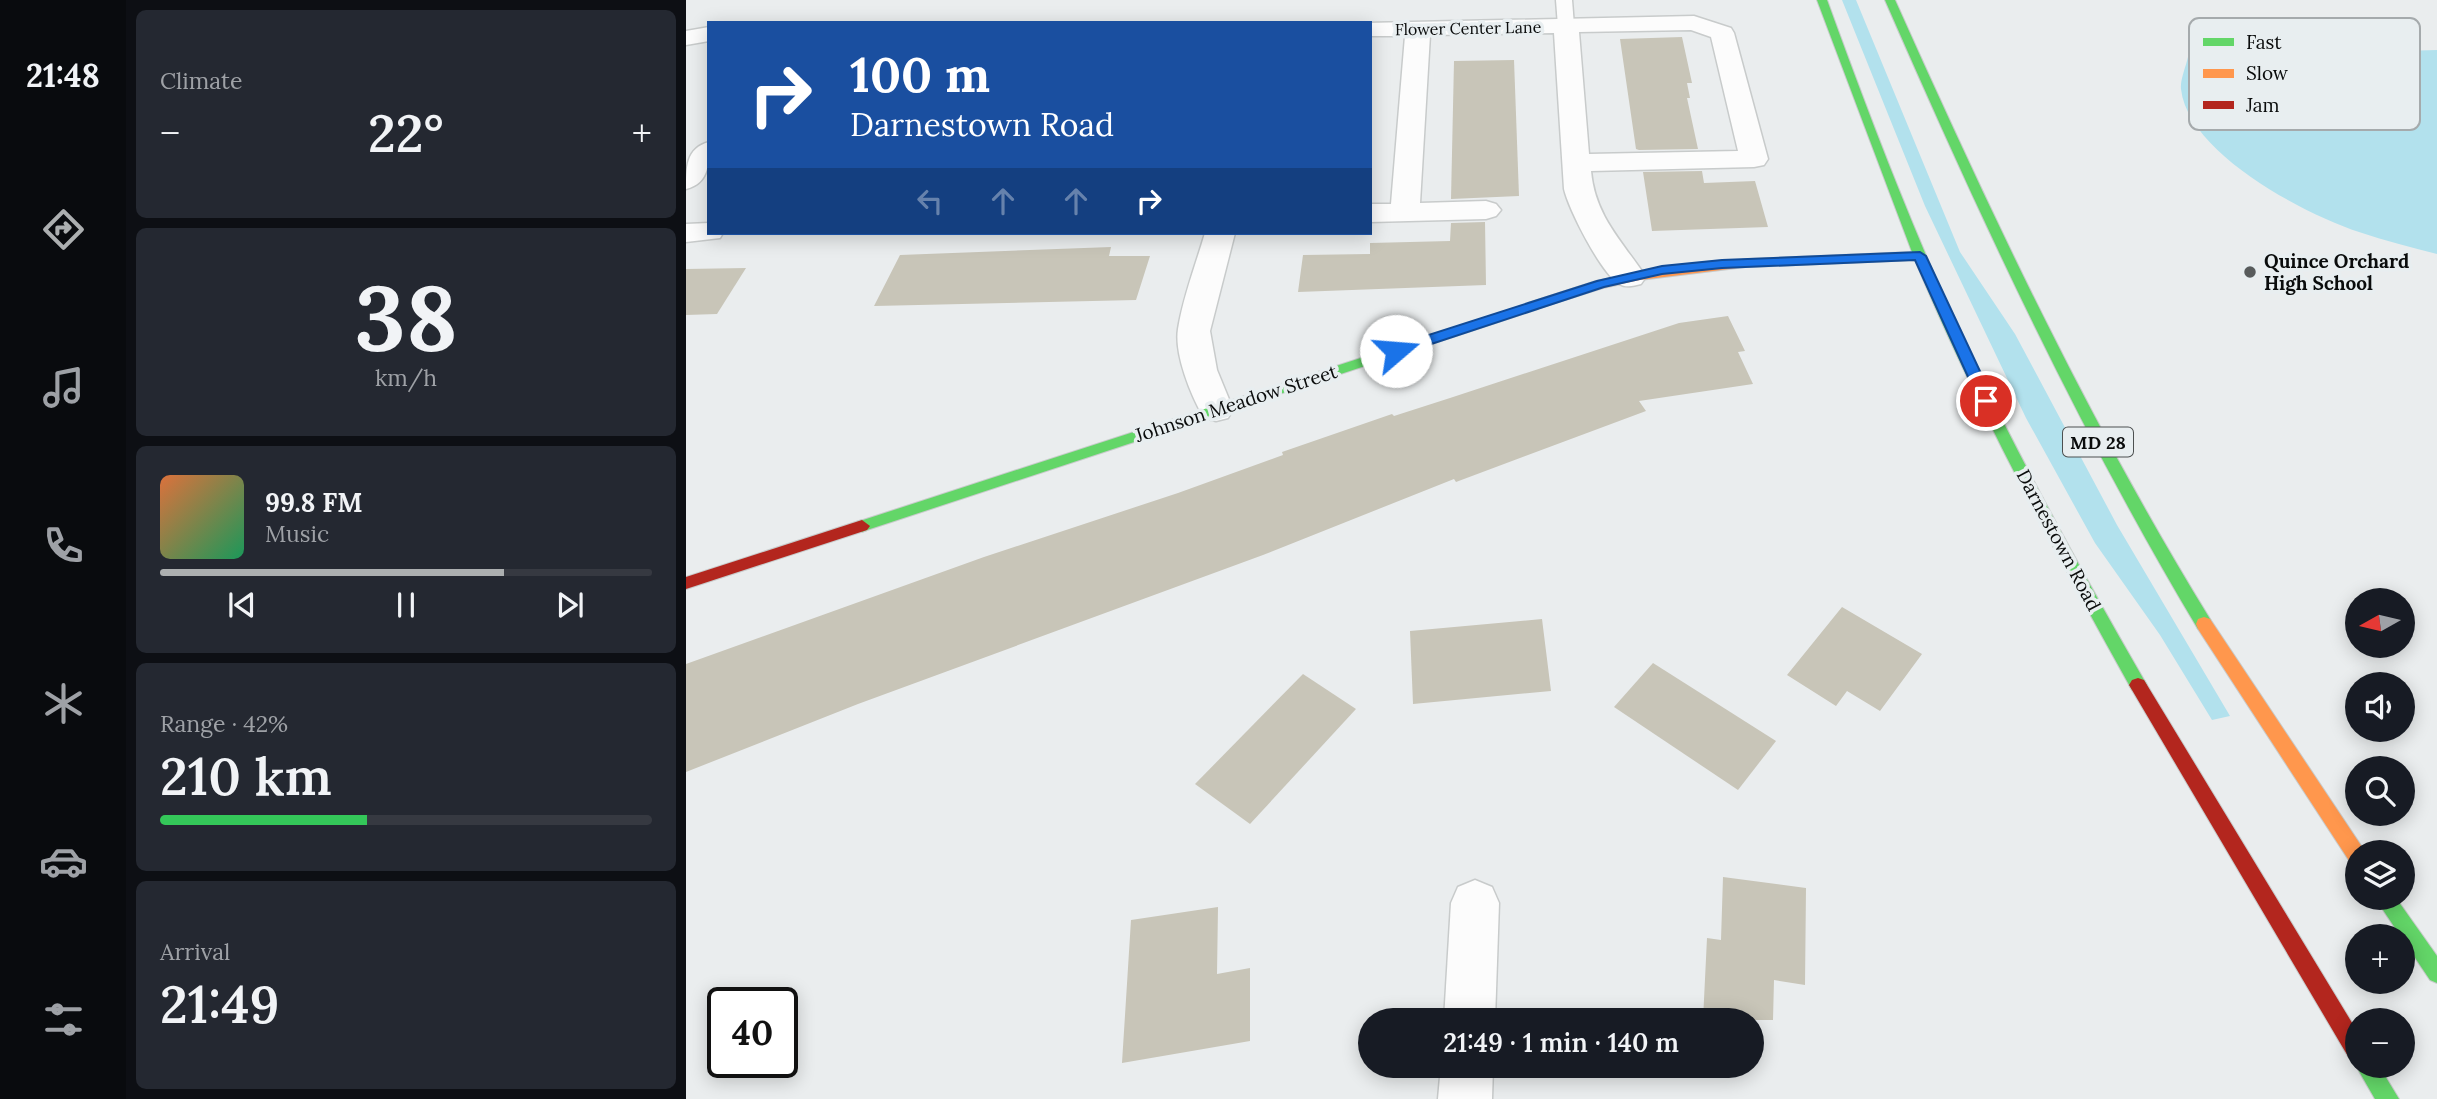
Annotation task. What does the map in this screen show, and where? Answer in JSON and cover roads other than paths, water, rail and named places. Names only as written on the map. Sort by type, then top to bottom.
[{"type":"main road","name":"Darnestown Road","points":[[1822,0],[1920,256],[1992,413],[2088,597],[2345,1029]]},
{"type":"main road","name":"MD 28","points":[[1890,0],[2017,285],[2129,498],[2203,621],[2347,840]]},
{"type":"main road","name":"Johnson Meadow Street","points":[[686,583],[1601,284],[1662,270],[1722,264],[1920,256]]},
{"type":"main road","points":[[2393,910],[2437,973]]},
{"type":"main road","points":[[2375,1078],[2388,1099]]},
{"type":"street","name":"Flower Center Lane","points":[[1372,29],[1418,28],[1565,13]]},
{"type":"street","points":[[1576,163],[1754,159],[1722,33],[1695,23],[1565,13],[1576,163],[1582,210],[1595,233],[1630,277]]},
{"type":"street","points":[[1405,212],[1418,28]]},
{"type":"street","points":[[686,38],[707,34]]},
{"type":"street","points":[[686,180],[707,153]]},
{"type":"street","points":[[1372,213],[1486,210]]},
{"type":"street","points":[[686,233],[707,232]]},
{"type":"street","points":[[1216,409],[1200,370],[1194,331],[1219,235]]},
{"type":"street","points":[[1470,1008],[1475,903]]},
{"type":"street","points":[[1465,1099],[1466,1078]]},
{"type":"place","name":"Quince Orchard High School","points":[[2250,272]]}]
